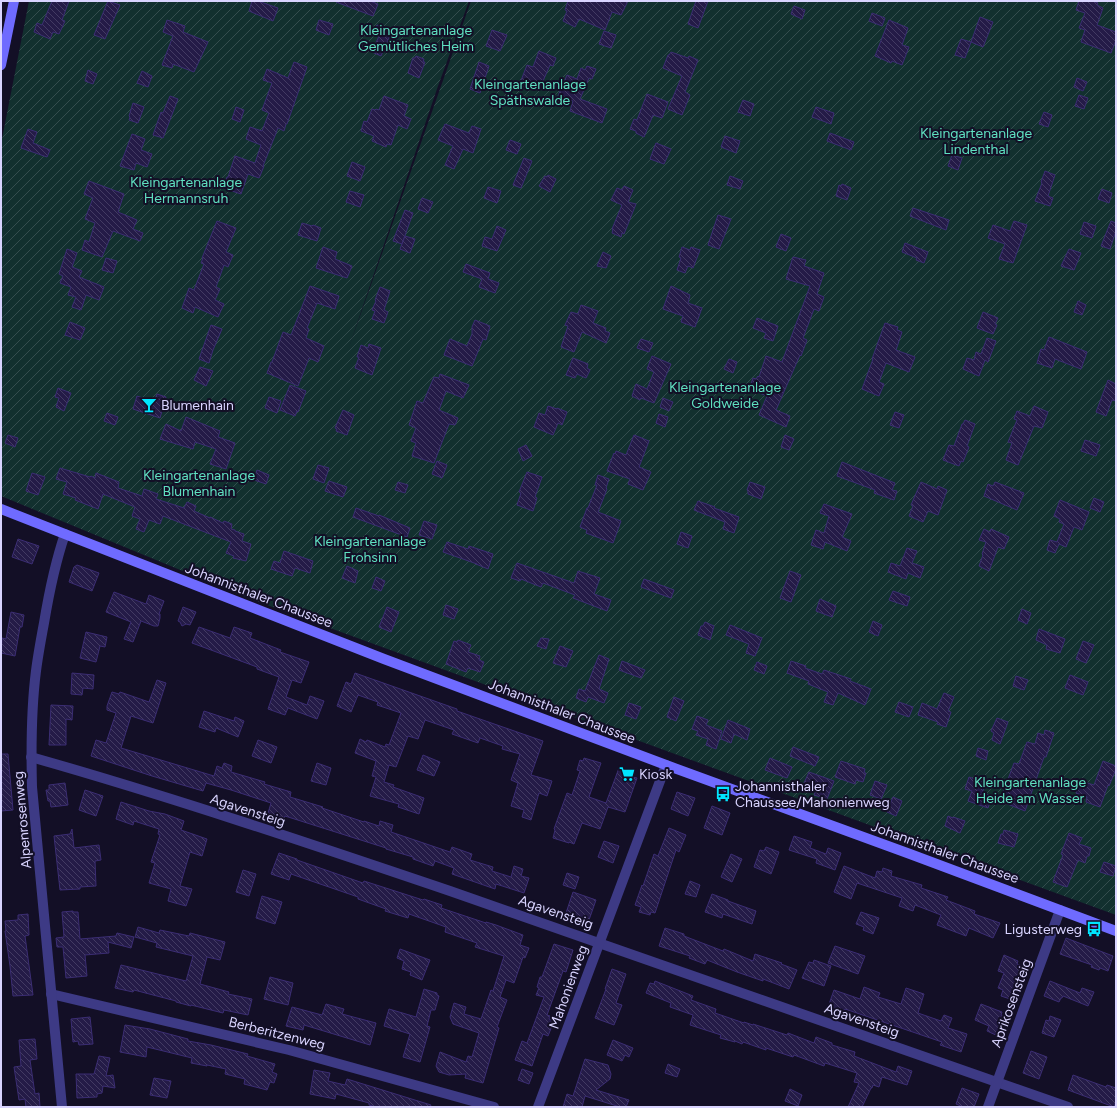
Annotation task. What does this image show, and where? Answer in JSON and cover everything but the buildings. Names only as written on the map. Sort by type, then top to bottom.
[{"type":"street","points":[[1,65],[14,1]]},
{"type":"street","name":"Johannisthaler Chaussee","points":[[1,509],[376,656],[1116,931]]},
{"type":"street","name":"Alpenrosenweg","points":[[62,1107],[32,787],[31,757],[32,716],[36,670],[50,590],[65,534]]},
{"type":"street","name":"Agavensteig","points":[[31,757],[83,772],[324,849],[599,942],[1068,1107]]},
{"type":"street","name":"Mahonienweg","points":[[538,1107],[666,765]]},
{"type":"street","name":"Aprikosensteig","points":[[988,1107],[1060,910]]},
{"type":"street","name":"Berberitzenweg","points":[[51,994],[289,1050],[494,1107]]},
{"type":"green space","points":[[29,1],[469,1],[438,86],[348,350],[471,1],[1116,1],[1116,915],[253,600],[1,496],[1,144]]},
{"type":"place","name":"Blumenhain","points":[[149,405]]},
{"type":"place","name":"Kiosk","points":[[627,774]]},
{"type":"place","name":"Johannisthaler Chaussee/Mahonienweg","points":[[723,794]]},
{"type":"place","name":"Ligusterweg","points":[[1094,929]]},
{"type":"park label","name":"Kleingartenanlage Gemütliches Heim","points":[[416,38]]},
{"type":"park label","name":"Kleingartenanlage Späthswalde","points":[[530,92]]},
{"type":"park label","name":"Kleingartenanlage Lindenthal","points":[[976,142]]},
{"type":"park label","name":"Kleingartenanlage Hermannsruh","points":[[186,190]]},
{"type":"park label","name":"Kleingartenanlage Goldweide","points":[[725,396]]},
{"type":"park label","name":"Kleingartenanlage Blumenhain","points":[[199,484]]},
{"type":"park label","name":"Kleingartenanlage Frohsinn","points":[[370,550]]},
{"type":"park label","name":"Kleingartenanlage Heide am Wasser","points":[[1030,790]]}]
